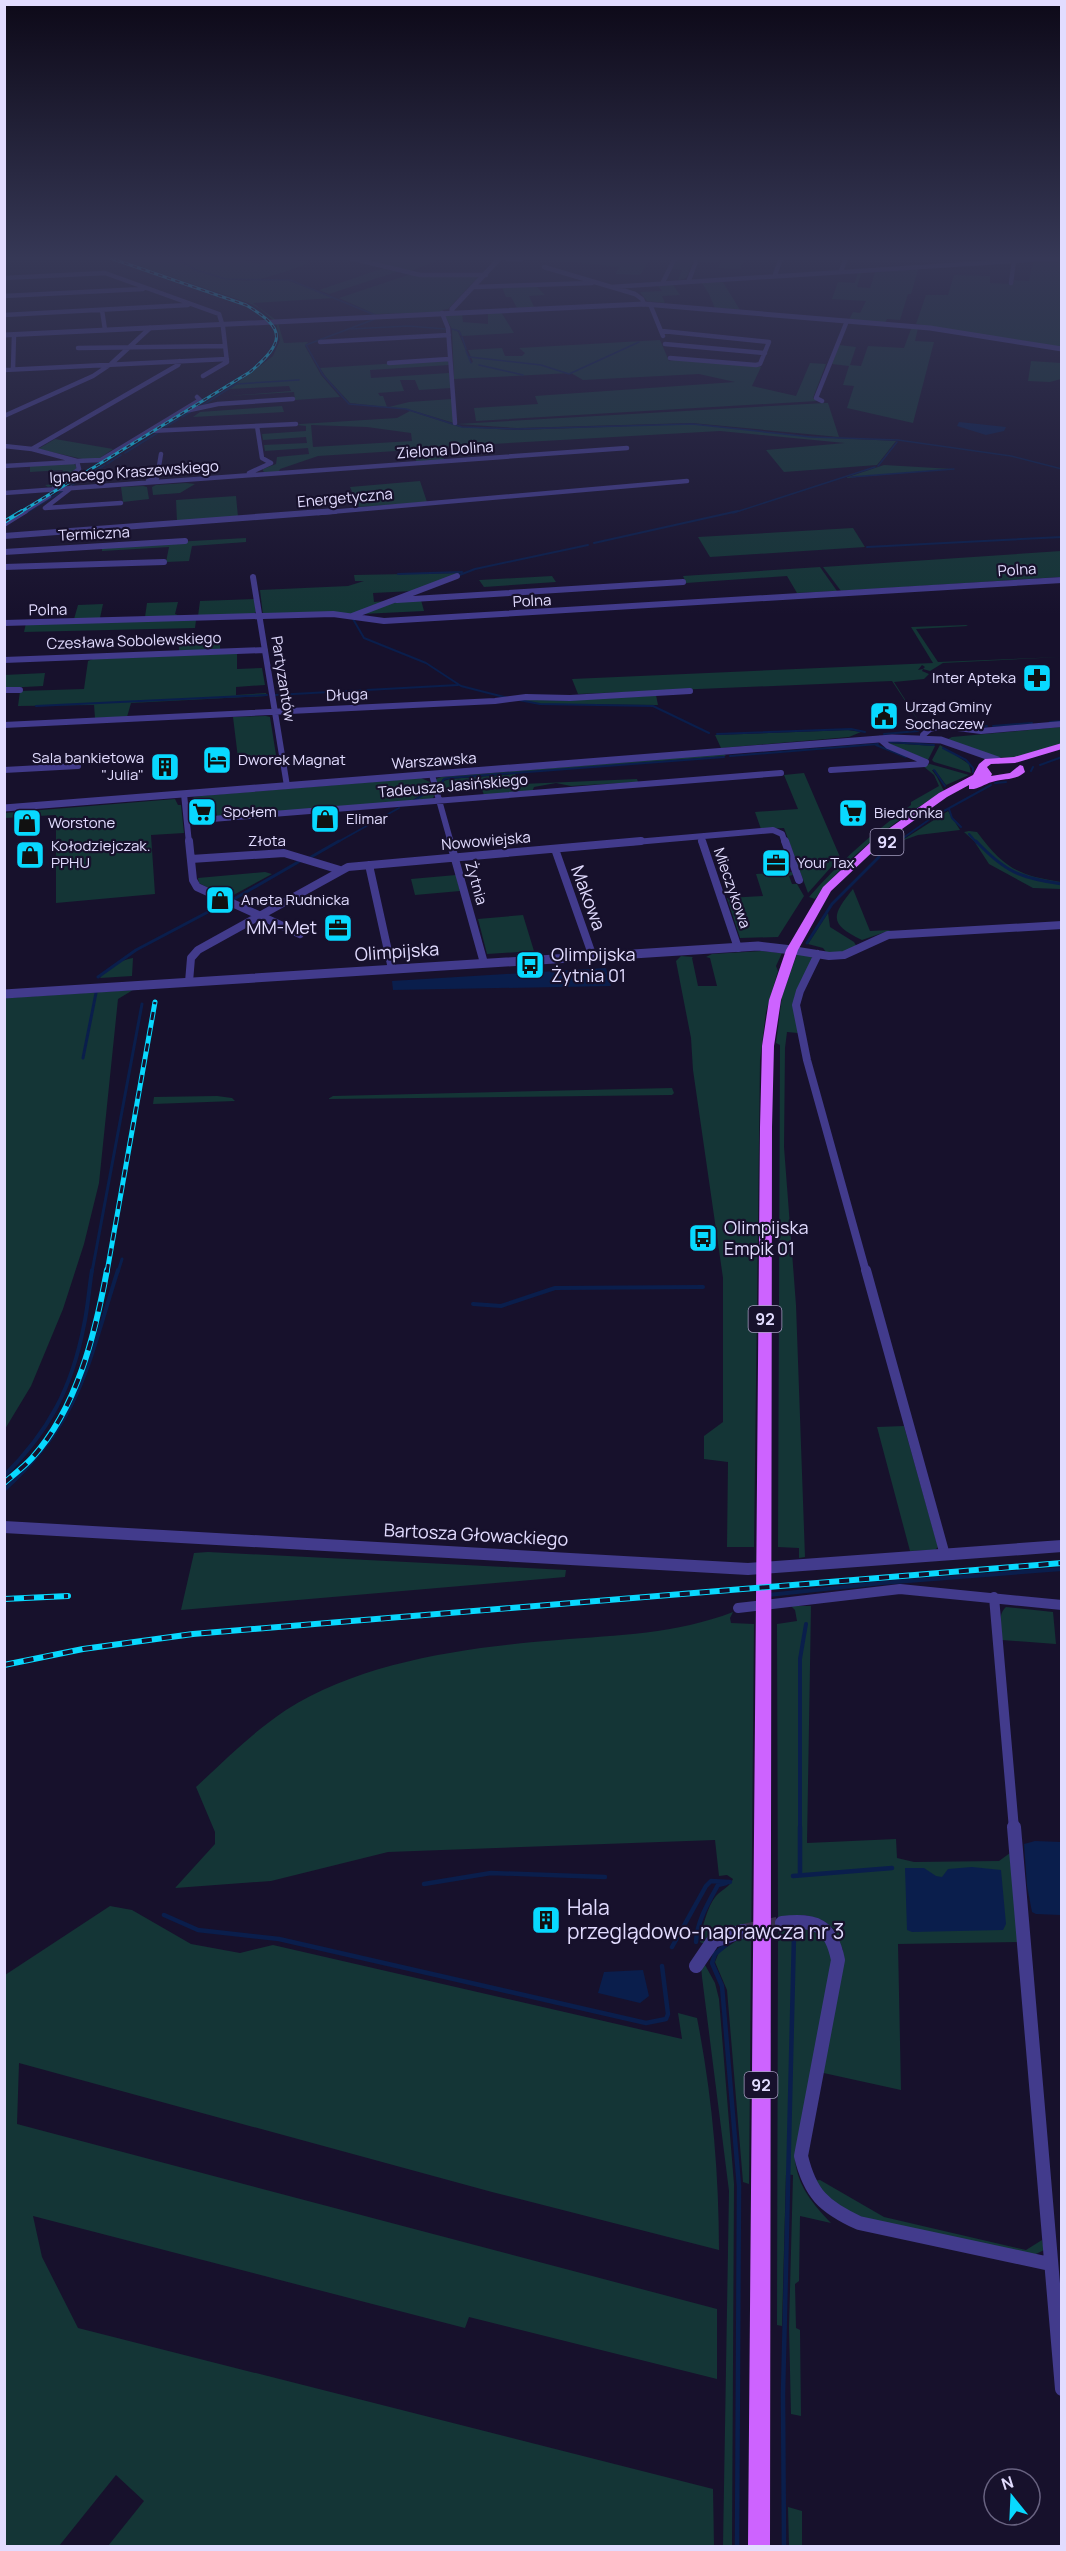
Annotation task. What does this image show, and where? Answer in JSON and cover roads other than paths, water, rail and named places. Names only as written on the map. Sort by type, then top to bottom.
[{"type":"main road","name":"92","points":[[759,2547],[766,1072],[772,1013],[779,985],[792,950],[827,890],[837,878],[877,842],[943,795],[977,777],[988,761],[1019,759],[1062,746]]},
{"type":"main road","name":"92","points":[[822,902],[872,854],[926,814],[986,780],[1016,775],[1026,763],[1062,752]]},
{"type":"main road","points":[[1002,760],[1020,768]]},
{"type":"main road","points":[[982,768],[992,776],[1002,778]]},
{"type":"street","points":[[4,416],[90,377]]},
{"type":"street","points":[[32,449],[157,377]]},
{"type":"street","points":[[451,377],[455,423]]},
{"type":"street","points":[[822,401],[816,398],[824,377]]},
{"type":"street","points":[[4,524],[62,486],[79,469],[101,460],[183,411],[200,399],[196,397]]},
{"type":"street","points":[[183,411],[218,404],[293,399]]},
{"type":"street","points":[[147,431],[296,424]]},
{"type":"street","points":[[235,477],[271,462],[262,458],[257,426]]},
{"type":"street","points":[[4,446],[32,449],[77,461]]},
{"type":"street","name":"Zielona Dolina","points":[[264,475],[627,448]]},
{"type":"street","points":[[157,481],[161,454]]},
{"type":"street","points":[[77,461],[79,469]]},
{"type":"street","points":[[4,466],[92,462]]},
{"type":"street","points":[[261,468],[264,475]]},
{"type":"street","name":"Ignacego Kraszewskiego","points":[[4,493],[62,486],[71,488],[264,475]]},
{"type":"street","name":"Energetyczna","points":[[4,536],[210,522],[687,481]]},
{"type":"street","points":[[4,486],[62,486]]},
{"type":"street","points":[[71,488],[45,508],[122,503]]},
{"type":"street","name":"Termiczna","points":[[4,552],[185,541]]},
{"type":"street","points":[[4,567],[164,562]]},
{"type":"street","points":[[350,617],[457,576]]},
{"type":"street","name":"Partyzantów","points":[[253,577],[287,786]]},
{"type":"street","name":"Polna","points":[[4,623],[333,614],[370,621],[388,621],[1062,580]]},
{"type":"street","points":[[397,600],[683,582]]},
{"type":"street","name":"Czesława Sobolewskiego","points":[[4,660],[265,650]]},
{"type":"street","points":[[4,690],[20,690]]},
{"type":"street","name":"Długa","points":[[4,725],[485,702],[526,697],[570,698],[690,692]]},
{"type":"street","points":[[923,739],[935,730],[949,726],[981,731],[1062,724]]},
{"type":"street","points":[[935,730],[940,740]]},
{"type":"street","points":[[831,770],[925,764],[926,762],[888,746],[880,739]]},
{"type":"street","name":"Warszawska","points":[[4,808],[880,739],[940,740],[1002,760]]},
{"type":"street","points":[[923,739],[968,754],[979,762],[982,768]]},
{"type":"street","points":[[4,770],[78,766]]},
{"type":"street","name":"Tadeusza Jasińskiego","points":[[187,821],[781,773]]},
{"type":"street","name":"Żytnia","points":[[432,775],[484,963]]},
{"type":"street","points":[[184,794],[193,880],[197,886],[300,934]]},
{"type":"street","name":"Nowowiejska","points":[[189,982],[191,958],[194,954],[340,870],[773,830],[780,832],[799,880]]},
{"type":"street","name":"Mieczykowa","points":[[700,837],[738,948]]},
{"type":"street","name":"Makowa","points":[[555,849],[593,957]]},
{"type":"street","name":"Złota","points":[[191,859],[284,853],[340,870]]},
{"type":"street","points":[[369,866],[392,969]]},
{"type":"street","points":[[792,950],[844,955],[888,935],[1062,925]]},
{"type":"street","name":"Olimpijska","points":[[4,994],[738,948],[770,947],[792,950]]},
{"type":"street","points":[[818,954],[800,991],[796,1005],[807,1060],[945,1555]]},
{"type":"street","name":"Bartosza Głowackiego","points":[[4,1527],[748,1569],[1062,1546]]},
{"type":"street","points":[[738,1608],[900,1588],[1062,1605]]},
{"type":"street","points":[[994,1598],[1062,2389]]},
{"type":"street","points":[[782,1923],[806,1921],[827,1930],[837,1952],[838,1960],[801,2156],[804,2176],[816,2197],[833,2212],[859,2223],[1050,2264]]},
{"type":"street","points":[[696,1966],[713,1941],[743,1931]]},
{"type":"water","points":[[959,422],[1006,427],[1004,431],[986,435],[957,426]]},
{"type":"water","points":[[606,968],[611,986],[393,990],[392,981]]},
{"type":"water","points":[[1035,1841],[1061,1842],[1061,1915],[1032,1912],[1027,1886],[1024,1844]]},
{"type":"water","points":[[972,1867],[1001,1870],[1006,1924],[1003,1930],[912,1932],[907,1930],[905,1868],[924,1868],[942,1877],[948,1869]]},
{"type":"water","points":[[643,1970],[649,1996],[640,2003],[598,1993],[604,1972]]},
{"type":"waterway","points":[[325,377],[349,404],[406,409],[462,427],[517,429],[692,424],[811,437],[898,440],[1011,456],[1062,469]]},
{"type":"waterway","points":[[200,407],[236,384],[299,380]]},
{"type":"waterway","points":[[182,417],[192,411]]},
{"type":"waterway","points":[[165,427],[179,419]]},
{"type":"waterway","points":[[125,453],[159,432]]},
{"type":"waterway","points":[[878,466],[897,442]]},
{"type":"waterway","points":[[107,464],[121,455]]},
{"type":"waterway","points":[[69,487],[105,465]]},
{"type":"waterway","points":[[733,513],[875,467]]},
{"type":"waterway","points":[[851,477],[954,469]]},
{"type":"waterway","points":[[29,511],[26,513],[64,490]]},
{"type":"waterway","points":[[594,543],[738,511]]},
{"type":"waterway","points":[[867,547],[1062,537]]},
{"type":"waterway","points":[[457,576],[475,569],[588,545]]},
{"type":"waterway","points":[[398,574],[462,572]]},
{"type":"waterway","points":[[353,619],[364,638],[426,663],[461,686],[508,698]]},
{"type":"waterway","points":[[130,646],[196,643]]},
{"type":"waterway","points":[[275,695],[458,685]]},
{"type":"waterway","points":[[36,706],[267,695]]},
{"type":"waterway","points":[[519,700],[540,704],[653,706],[709,733]]},
{"type":"waterway","points":[[1050,722],[1062,721]]},
{"type":"waterway","points":[[930,725],[945,723],[968,726]]},
{"type":"waterway","points":[[993,726],[1032,723]]},
{"type":"waterway","points":[[974,727],[987,726]]},
{"type":"waterway","points":[[717,734],[851,729],[865,732]]},
{"type":"waterway","points":[[884,734],[918,731]]},
{"type":"waterway","points":[[890,742],[934,745]]},
{"type":"waterway","points":[[730,756],[878,744]]},
{"type":"waterway","points":[[876,745],[906,757]]},
{"type":"waterway","points":[[943,748],[966,760],[973,768],[973,772]]},
{"type":"waterway","points":[[440,786],[444,779],[449,778],[724,757]]},
{"type":"waterway","points":[[1040,765],[1062,757]]},
{"type":"waterway","points":[[1031,771],[1033,767]]},
{"type":"waterway","points":[[934,770],[945,786]]},
{"type":"waterway","points":[[995,783],[1006,782]]},
{"type":"waterway","points":[[896,843],[933,817],[991,785]]},
{"type":"waterway","points":[[413,801],[430,791]]},
{"type":"waterway","points":[[336,843],[399,808]]},
{"type":"waterway","points":[[949,809],[952,818],[961,827]]},
{"type":"waterway","points":[[969,834],[977,843]]},
{"type":"waterway","points":[[311,857],[339,841]]},
{"type":"waterway","points":[[882,853],[898,841]]},
{"type":"waterway","points":[[976,841],[986,852],[1014,872],[1062,884]]},
{"type":"waterway","points":[[807,943],[832,904],[879,857]]},
{"type":"waterway","points":[[234,899],[300,861]]},
{"type":"waterway","points":[[98,977],[136,950],[225,903]]},
{"type":"waterway","points":[[83,1058],[96,993]]},
{"type":"waterway","points":[[92,1272],[142,1004]]},
{"type":"waterway","points":[[118,1272],[122,1259]]},
{"type":"waterway","points":[[4,1476],[46,1425],[65,1389],[79,1348],[92,1270]]},
{"type":"waterway","points":[[4,1490],[30,1465],[66,1415],[89,1362],[118,1270]]},
{"type":"waterway","points":[[473,1304],[501,1306],[555,1288],[703,1287]]},
{"type":"waterway","points":[[768,1595],[882,1583],[1062,1569]]},
{"type":"waterway","points":[[800,1875],[800,1659],[806,1624]]},
{"type":"waterway","points":[[793,1876],[892,1868]]},
{"type":"waterway","points":[[424,1884],[491,1873],[605,1877]]},
{"type":"waterway","points":[[672,1947],[706,1886],[711,1881],[730,1882]]},
{"type":"waterway","points":[[696,1942],[698,1927],[707,1905],[718,1885],[726,1883]]},
{"type":"waterway","points":[[164,1915],[198,1930],[279,1939],[646,2023],[666,2019],[668,2014],[662,1966]]},
{"type":"waterway","points":[[784,2546],[783,2394],[794,1935]]},
{"type":"waterway","points":[[728,1943],[715,1954],[712,1963],[722,1986],[739,2186],[737,2546]]},
{"type":"tunnel","points":[[743,1931],[782,1923]]},
{"type":"railway","points":[[19,513],[242,377]]},
{"type":"railway","points":[[4,522],[22,511]]},
{"type":"railway","points":[[107,1272],[155,1002]]},
{"type":"railway","points":[[4,1483],[29,1461],[48,1438],[61,1417],[82,1370],[90,1345],[107,1270]]},
{"type":"railway","points":[[4,1665],[83,1649],[193,1634],[1062,1563]]},
{"type":"railway","points":[[4,1599],[68,1596]]},
{"type":"place","name":"Inter Apteka","points":[[1037,678]]},
{"type":"place","name":"Urząd Gminy Sochaczew","points":[[884,716]]},
{"type":"place","name":"Dworek Magnat","points":[[217,760]]},
{"type":"place","name":"Sala bankietowa \"Julia\"","points":[[165,767]]},
{"type":"place","name":"Społem","points":[[202,812]]},
{"type":"place","name":"Biedronka","points":[[853,813]]},
{"type":"place","name":"Elimar","points":[[325,819]]},
{"type":"place","name":"Worstone","points":[[27,823]]},
{"type":"place","name":"Kołodziejczak. PPHU","points":[[30,855]]},
{"type":"place","name":"Your Tax","points":[[776,863]]},
{"type":"place","name":"Aneta Rudnicka","points":[[220,900]]},
{"type":"place","name":"MM-Met","points":[[338,928]]},
{"type":"place","name":"Olimpijska Żytnia 01","points":[[530,965]]},
{"type":"place","name":"Olimpijska Empik 01","points":[[703,1238]]},
{"type":"place","name":"Hala przeglądowo-naprawcza nr 3","points":[[546,1920]]}]
